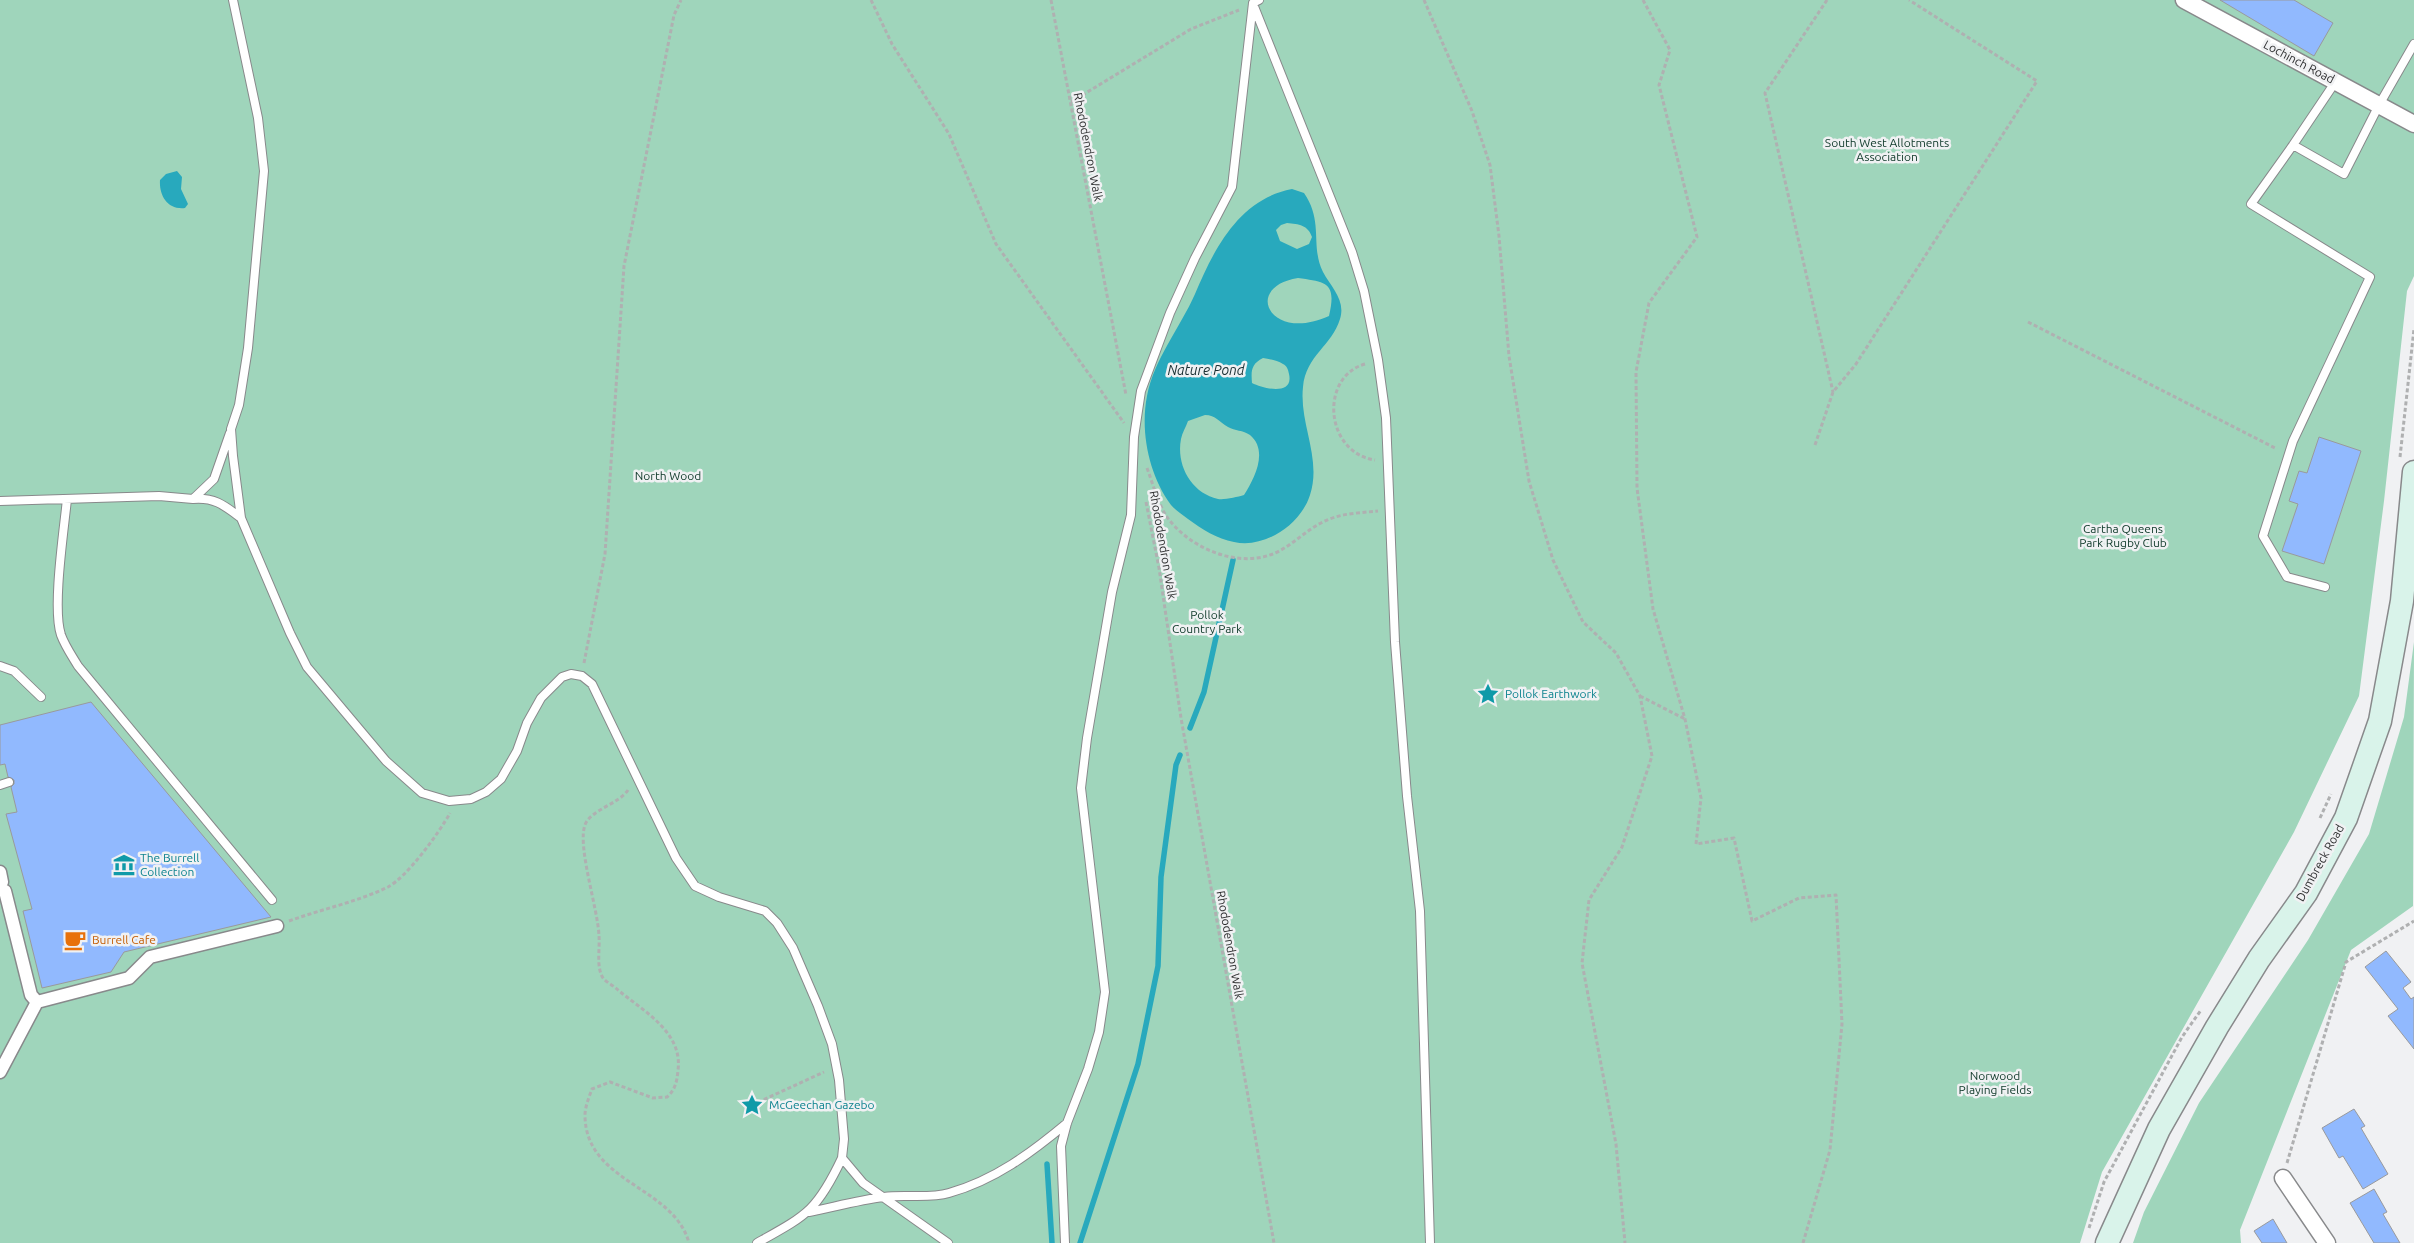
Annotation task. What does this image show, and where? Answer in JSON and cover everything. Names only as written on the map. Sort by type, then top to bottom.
[{"type":"main road","name":"Dumbreck Road","points":[[2097,1239],[2217,1027],[2259,959],[2306,893],[2346,818],[2380,721],[2402,601],[2407,467]]},
{"type":"street","name":"Lochinch Road","points":[[2184,0],[2414,124]]},
{"type":"street","points":[[2,882],[31,995],[37,1002]]},
{"type":"street","points":[[0,1072],[37,1002],[129,978],[150,957],[283,924]]},
{"type":"street","points":[[2283,1178],[2326,1243]]},
{"type":"lane","points":[[193,498],[214,479],[239,404],[248,348],[264,171],[258,118],[233,0]]},
{"type":"lane","points":[[1065,1243],[1061,1146],[1067,1123],[1091,1060],[1099,1032],[1105,992],[1081,788],[1087,738],[1112,592],[1131,515],[1134,437],[1141,391],[1154,354],[1194,258],[1232,186],[1254,1]]},
{"type":"lane","points":[[1254,1],[1352,252],[1364,291],[1378,360],[1386,418],[1392,509],[1395,642],[1407,796],[1420,911],[1430,1243]]},
{"type":"lane","points":[[2293,145],[2344,174],[2379,105],[2414,44]]},
{"type":"lane","points":[[2325,586],[2287,576],[2263,536],[2293,441],[2370,277],[2252,204],[2336,81]]},
{"type":"lane","points":[[231,429],[242,518],[290,634],[307,666],[386,761],[422,793],[449,801],[471,799],[486,792],[501,779],[517,751],[527,723],[541,698],[562,677],[571,674],[582,676],[592,684],[676,858],[695,886],[719,897],[765,911],[777,923],[793,948],[832,1044],[844,1139],[842,1158],[821,1198],[809,1212],[757,1243]]},
{"type":"lane","points":[[0,501],[159,496],[206,498],[222,503],[242,518]]},
{"type":"lane","points":[[67,499],[58,612],[61,634],[71,654],[78,666],[272,900]]},
{"type":"lane","points":[[0,666],[14,670],[42,697]]},
{"type":"lane","points":[[0,784],[9,782]]},
{"type":"lane","points":[[809,1212],[885,1197],[947,1194],[975,1184],[1007,1168],[1037,1149],[1067,1123]]},
{"type":"lane","points":[[842,1158],[863,1183],[948,1243]]},
{"type":"path","points":[[582,676],[605,554],[624,266],[674,15],[681,0]]},
{"type":"path","points":[[871,0],[892,44],[949,134],[996,244],[1134,437],[1167,517],[1184,534],[1207,550],[1225,556],[1249,559],[1274,553],[1324,521],[1338,516],[1392,509]]},
{"type":"path","name":"Rhododendron Walk","points":[[1051,0],[1127,399]]},
{"type":"path","points":[[1424,0],[1472,111],[1490,165],[1499,236],[1509,356],[1532,490],[1554,560],[1583,622],[1616,654],[1640,696],[1652,756],[1622,847],[1589,900],[1582,963],[1616,1144],[1625,1243]]},
{"type":"path","points":[[1643,0],[1670,50],[1659,85],[1697,237],[1649,303],[1636,372],[1637,488],[1653,609],[1685,719],[1700,798],[1696,844],[1734,838],[1752,921],[1800,898],[1836,896],[1842,1024],[1830,1150],[1804,1243]]},
{"type":"path","points":[[1827,0],[1765,93],[1833,392]]},
{"type":"path","points":[[1815,445],[1833,392],[1856,364],[2037,81],[1909,0]]},
{"type":"path","points":[[1071,102],[1192,29],[1254,1]]},
{"type":"path","points":[[2028,322],[2289,455]]},
{"type":"path","points":[[2407,467],[2414,329]]},
{"type":"path","points":[[1378,360],[1361,365],[1350,372],[1336,391],[1333,410],[1336,430],[1346,444],[1361,456],[1373,460],[1388,457]]},
{"type":"path","name":"Rhododendron Walk","points":[[1145,493],[1159,568],[1181,718],[1274,1243]]},
{"type":"path","points":[[1640,696],[1685,719]]},
{"type":"path","points":[[637,777],[623,798],[603,808],[585,822],[582,836],[597,918],[603,978],[662,1027],[676,1044],[679,1064],[678,1074],[674,1091],[667,1097],[653,1098],[610,1082],[592,1090],[585,1115],[587,1129],[599,1156],[612,1170],[669,1208],[686,1229],[689,1243]]},
{"type":"path","points":[[2317,823],[2332,789]]},
{"type":"path","points":[[283,924],[347,903],[390,886],[424,850],[458,800]]},
{"type":"path","points":[[2283,1178],[2346,962],[2414,921]]},
{"type":"path","points":[[2097,1239],[2104,1182],[2182,1037],[2205,1004]]},
{"type":"path","points":[[752,1105],[806,1078],[836,1067]]},
{"type":"green space","name":"North Wood","points":[[0,0],[2414,0],[2414,276],[2407,291],[2384,501],[2359,696],[2294,832],[2102,1172],[2080,1243],[0,1243]]},
{"type":"green space","points":[[2414,642],[2413,906],[2351,950],[2240,1230],[2241,1243],[2133,1243],[2144,1212],[2199,1103],[2308,940],[2369,834],[2404,717]]},
{"type":"water","points":[[177,171],[182,177],[181,189],[188,204],[185,208],[173,207],[165,200],[161,191],[160,180],[166,174]]},
{"type":"water","name":"Nature Pond","points":[[1292,189],[1304,193],[1314,214],[1319,262],[1339,300],[1341,312],[1340,319],[1331,337],[1314,359],[1305,376],[1303,401],[1312,454],[1313,481],[1305,506],[1299,516],[1290,524],[1269,538],[1258,542],[1234,542],[1210,533],[1171,505],[1157,480],[1148,453],[1145,410],[1150,382],[1155,369],[1189,307],[1220,244],[1243,215],[1257,203]],"holes":[[[1291,223],[1308,230],[1312,237],[1309,244],[1297,249],[1280,241],[1276,230],[1281,225]],[[1298,278],[1316,281],[1327,286],[1331,296],[1329,316],[1308,322],[1291,323],[1278,318],[1270,310],[1268,301],[1271,292],[1281,283]],[[1263,358],[1285,366],[1289,374],[1287,386],[1270,389],[1252,383],[1253,368]],[[1205,415],[1212,416],[1228,427],[1247,433],[1256,442],[1259,457],[1258,465],[1244,495],[1218,499],[1208,496],[1193,484],[1183,468],[1180,449],[1188,421]]]},
{"type":"building","points":[[2220,0],[2294,0],[2333,23],[2314,56]]},
{"type":"building","points":[[2319,437],[2361,451],[2324,564],[2282,551],[2298,504],[2289,501],[2299,471],[2307,473]]},
{"type":"building","name":"The Burrell Collection","points":[[91,702],[271,917],[124,952],[111,972],[42,988],[23,911],[32,909],[6,814],[17,812],[11,787],[14,784],[14,780],[8,777],[5,764],[0,765],[0,725]]},
{"type":"building","points":[[2386,951],[2411,982],[2403,988],[2411,999],[2414,997],[2414,1049],[2388,1016],[2398,1009],[2365,967]]},
{"type":"building","points":[[2354,1109],[2365,1126],[2361,1128],[2388,1174],[2363,1189],[2343,1156],[2339,1158],[2322,1128]]},
{"type":"building","points":[[2374,1189],[2387,1212],[2383,1214],[2400,1243],[2374,1243],[2350,1203]]},
{"type":"building","points":[[2273,1219],[2287,1243],[2262,1243],[2254,1231]]},
{"type":"waterway","points":[[1190,728],[1204,692],[1233,560]]},
{"type":"waterway","points":[[1080,1243],[1138,1064],[1158,966],[1161,877],[1176,765],[1180,755]]},
{"type":"waterway","points":[[1047,1164],[1052,1243]]},
{"type":"place","name":"Pollok Earthwork","points":[[1488,694]]},
{"type":"place","name":"The Burrell Collection","points":[[124,865]]},
{"type":"place","name":"Burrell Cafe","points":[[75,940]]},
{"type":"place","name":"McGeechan Gazebo","points":[[752,1105]]},
{"type":"park label","name":"South West Allotments Association","points":[[1887,150]]},
{"type":"park label","name":"Cartha Queens Park Rugby Club","points":[[2123,536]]},
{"type":"park label","name":"Pollok Country Park","points":[[1207,622]]},
{"type":"park label","name":"Norwood Playing Fields","points":[[1995,1083]]}]
